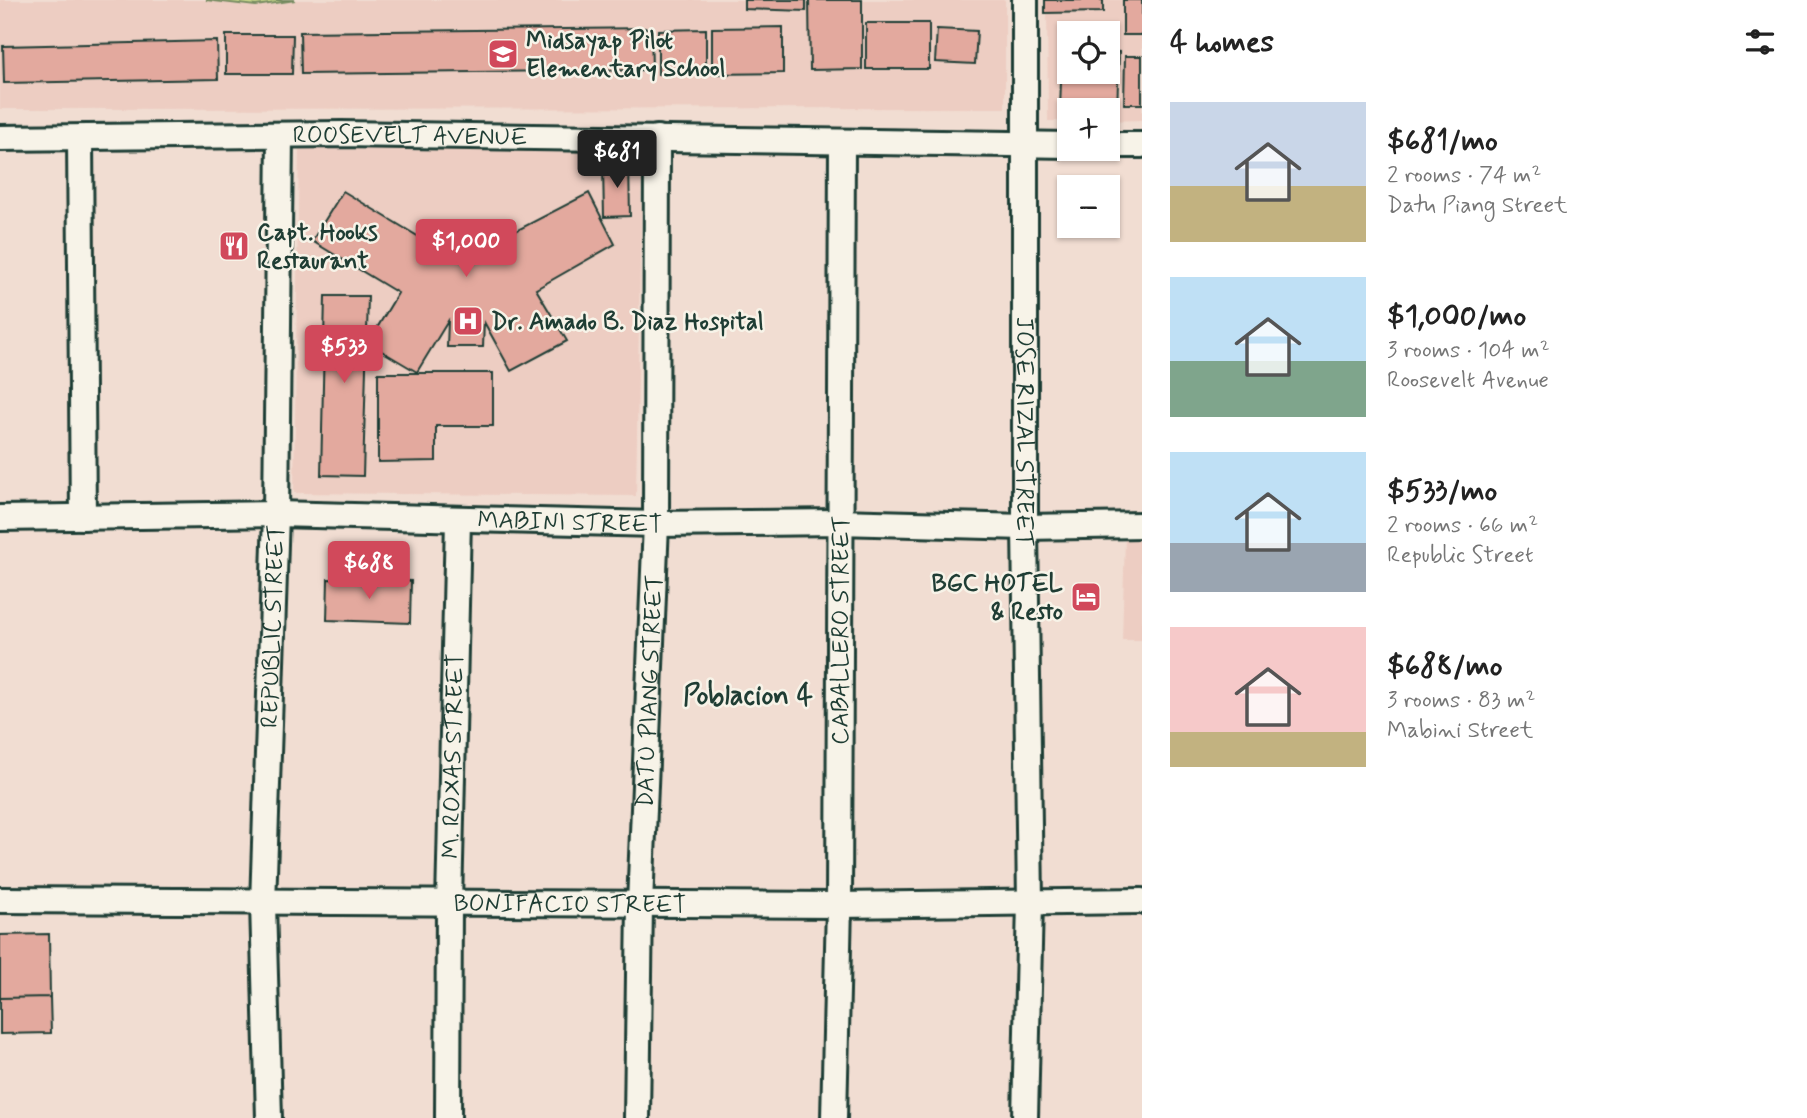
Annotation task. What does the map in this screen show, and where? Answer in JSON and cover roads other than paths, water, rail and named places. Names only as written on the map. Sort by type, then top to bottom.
[{"type":"street","name":"JOSE RIZAL STREET","points":[[1025,0],[1025,527],[1030,902],[1026,1118]]},
{"type":"street","name":"ROOSEVELT AVENUE","points":[[0,138],[280,135],[1057,145]]},
{"type":"street","name":"REPUBLIC STREET","points":[[269,1118],[263,904],[276,514],[280,135]]},
{"type":"street","name":"DATU PIANG STREET","points":[[637,1118],[640,904],[656,524],[657,138]]},
{"type":"street","points":[[80,139],[83,517]]},
{"type":"street","name":"CABALLERO STREET","points":[[834,1118],[839,905],[838,522],[842,143]]},
{"type":"street","points":[[1120,145],[1142,145]]},
{"type":"street","name":"MABINI STREET","points":[[0,517],[276,514],[656,524],[838,522],[1025,527],[1142,525]]},
{"type":"street","name":"M. ROXAS STREET","points":[[448,1118],[449,904],[458,520]]},
{"type":"street","name":"BONIFACIO STREET","points":[[0,900],[263,904],[839,905],[1142,901]]},
{"type":"place","name":"Midsayap Pilot Elementary School","points":[[503,54]]},
{"type":"place","name":"Capt. Hooks Restaurant","points":[[234,246]]},
{"type":"place","name":"Dr. Amado B. Diaz Hospital","points":[[468,321]]},
{"type":"place","name":"BGC HOTEL & Resto","points":[[1086,597]]},
{"type":"district","name":"Poblacion 4","points":[[748,694]]}]
